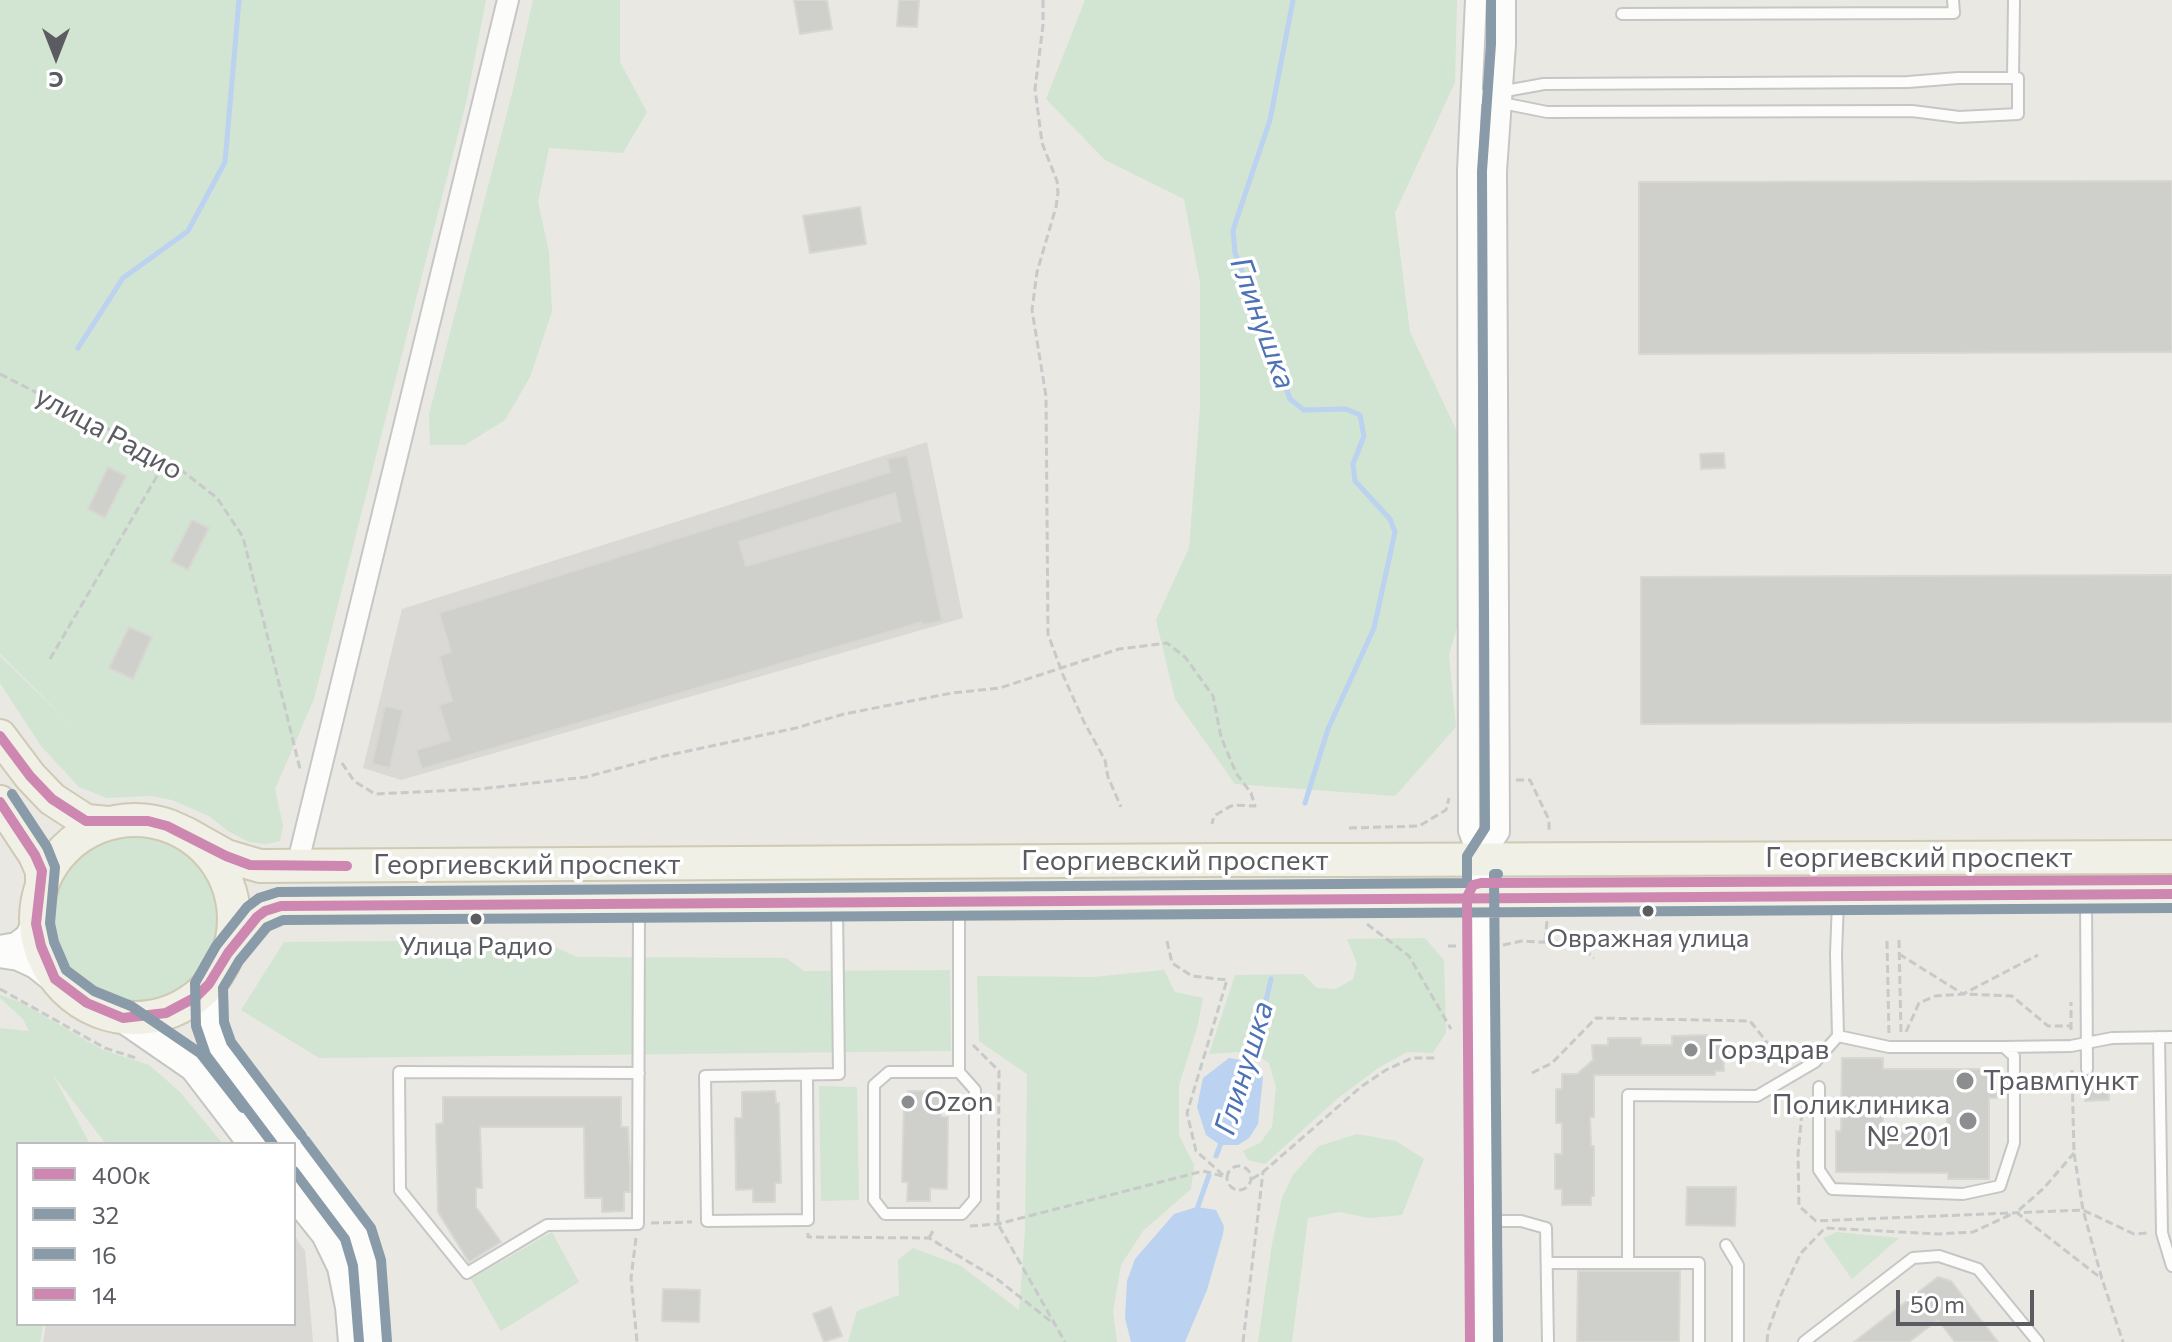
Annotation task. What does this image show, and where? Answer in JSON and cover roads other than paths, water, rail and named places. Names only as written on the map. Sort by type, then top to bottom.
[{"type":"main road","points":[[0,736],[30,776],[71,814],[86,821],[148,821],[185,833],[201,845],[224,875],[235,912],[228,953],[209,984],[196,997],[166,1013],[123,1018]]},
{"type":"main road","points":[[0,802],[42,871],[36,924],[41,946],[55,979]]},
{"type":"main road","points":[[42,887],[61,854],[75,840],[109,823]]},
{"type":"main road","name":"Георгиевский проспект","points":[[185,833],[226,856],[250,865],[297,866],[2172,857]]},
{"type":"main road","points":[[1480,860],[1484,1342]]},
{"type":"main road","name":"Георгиевский проспект","points":[[228,953],[257,917],[281,906],[2172,894]]},
{"type":"main road","points":[[0,951],[17,947],[29,938],[36,924]]},
{"type":"main road","points":[[0,951],[36,964],[87,1003],[123,1018],[194,1067],[251,1142]]},
{"type":"main road","points":[[209,984],[210,1024],[219,1049],[289,1142]]},
{"type":"main road","points":[[296,1151],[358,1233],[367,1263],[373,1342]]},
{"type":"main road","points":[[296,1196],[326,1234],[342,1267],[353,1342]]},
{"type":"street","points":[[297,866],[508,0]]},
{"type":"street","points":[[1476,0],[1468,171],[1469,831],[1480,860]]},
{"type":"street","points":[[1480,860],[1499,832],[1496,171],[1505,0]]},
{"type":"lane","points":[[1622,14],[1954,13],[1953,0]]},
{"type":"lane","points":[[2013,78],[2014,0]]},
{"type":"lane","points":[[1472,97],[1502,97],[1544,84],[1908,82],[2018,78],[2018,114],[1959,117],[1912,111],[1547,112],[1502,97]]},
{"type":"lane","points":[[2086,895],[2087,1069]]},
{"type":"lane","points":[[1628,1263],[1628,1095],[1757,1096],[1815,1062],[1838,1036],[1838,896]]},
{"type":"lane","points":[[959,901],[959,1072],[975,1090],[975,1199],[962,1214],[885,1214],[874,1200],[874,1085],[889,1072],[959,1072]]},
{"type":"lane","points":[[807,1075],[808,1220],[707,1221],[705,1076],[839,1074],[837,902]]},
{"type":"lane","points":[[639,904],[639,1073],[638,1224],[547,1225],[467,1273],[400,1190],[399,1072],[639,1073]]},
{"type":"lane","points":[[1838,1036],[1889,1047],[2071,1046],[2112,1038],[2172,1037]]},
{"type":"lane","points":[[2159,1037],[2159,1083],[2166,1153],[2162,1233],[2172,1266]]},
{"type":"lane","points":[[1819,1087],[1819,1170],[1832,1189],[1963,1194],[2000,1186],[2014,1143],[2014,1056],[2004,1047]]},
{"type":"lane","points":[[2159,1083],[2172,1083]]},
{"type":"lane","points":[[1482,1221],[1521,1221],[1546,1228],[1548,1342]]},
{"type":"lane","points":[[1726,1245],[1738,1265],[1738,1342]]},
{"type":"lane","points":[[1804,1342],[1913,1258],[1939,1256],[1978,1269],[2038,1342]]},
{"type":"lane","points":[[1547,1263],[1699,1263],[1699,1342]]},
{"type":"water","points":[[1229,1058],[1253,1062],[1263,1077],[1258,1124],[1249,1138],[1238,1145],[1220,1145],[1206,1135],[1197,1107],[1203,1078]]},
{"type":"water","points":[[1197,1207],[1216,1210],[1224,1226],[1207,1290],[1185,1342],[1131,1342],[1125,1318],[1127,1281],[1135,1259],[1174,1214]]},
{"type":"waterway","points":[[78,348],[123,278],[188,231],[225,162],[239,0]]},
{"type":"waterway","name":"Глинушка","points":[[1293,0],[1270,120],[1233,230],[1235,253],[1290,399],[1304,410],[1346,409],[1360,415],[1364,436],[1353,464],[1355,481],[1390,519],[1395,532],[1374,628],[1328,729],[1305,803]]},
{"type":"waterway","name":"Глинушка","points":[[1251,1066],[1271,979]]},
{"type":"waterway","name":"Глинушка","points":[[1216,1156],[1223,1138]]},
{"type":"waterway","name":"Глинушка","points":[[1196,1212],[1209,1175]]},
{"type":"place","name":"Овражная улица","points":[[1648,911]]},
{"type":"place","name":"Улица Радио","points":[[476,919]]},
{"type":"place","name":"Горздрав","points":[[1691,1050]]},
{"type":"place","name":"Травмпункт","points":[[1965,1081]]},
{"type":"place","name":"Ozon","points":[[908,1102]]},
{"type":"place","name":"Поликлиника № 201","points":[[1968,1121]]}]
